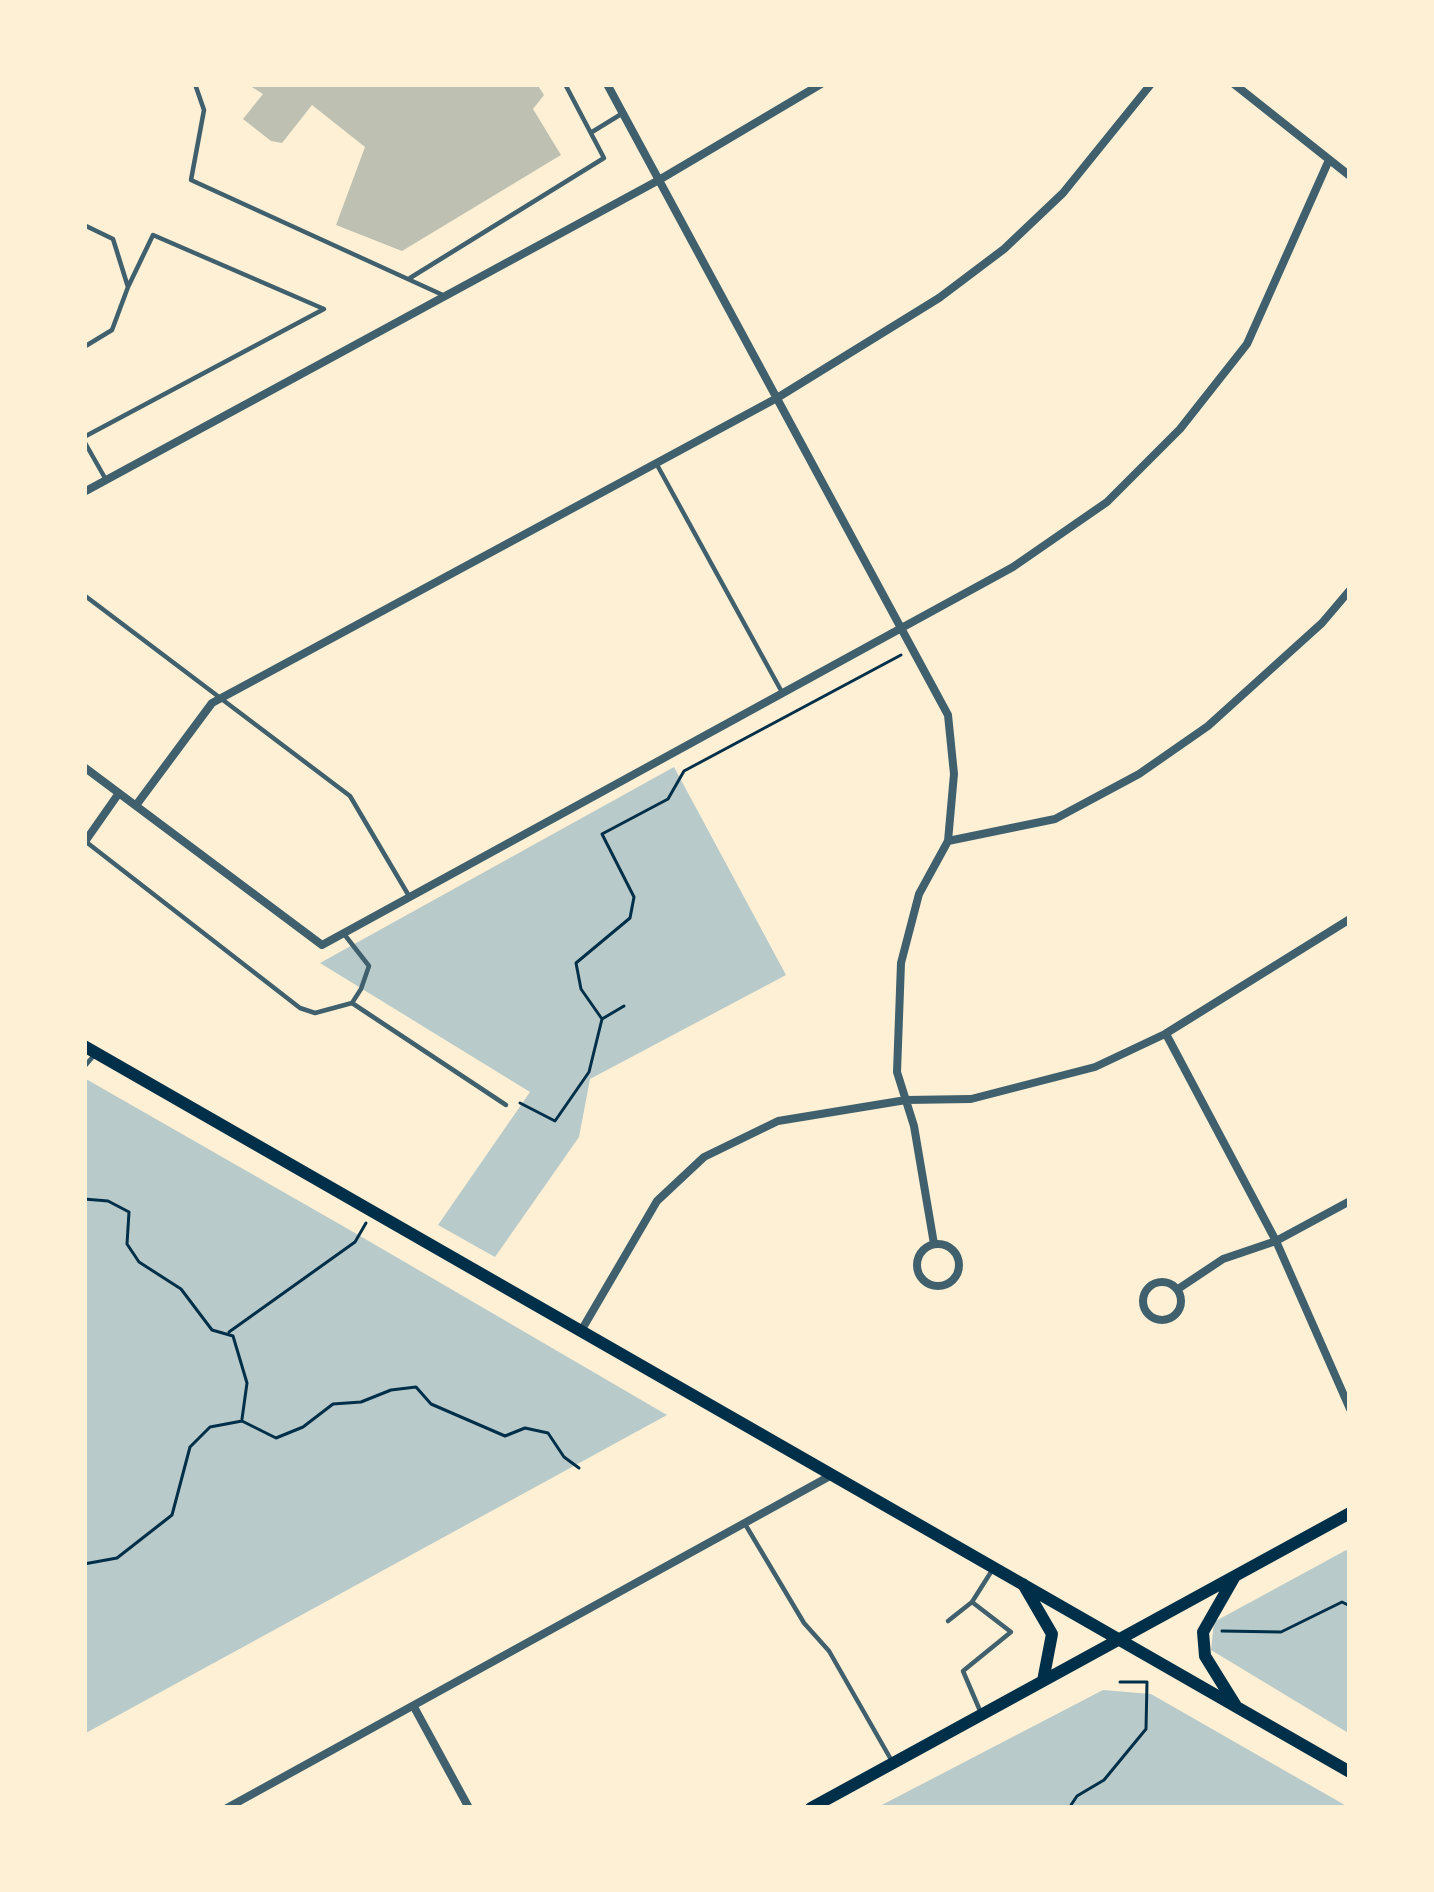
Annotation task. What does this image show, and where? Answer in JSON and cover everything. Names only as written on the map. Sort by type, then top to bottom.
[{"type":"main road","points":[[90,1049],[1350,1772]]},
{"type":"main road","points":[[811,1808],[1350,1513]]},
{"type":"main road","points":[[1234,1576],[1203,1632],[1205,1656],[1237,1707]]},
{"type":"main road","points":[[1022,1583],[1052,1634],[1043,1681]]},
{"type":"street","points":[[607,84],[948,715],[954,774],[948,841],[919,893],[901,963],[897,1072],[934,1244]]},
{"type":"street","points":[[84,492],[659,179],[821,84]]},
{"type":"street","points":[[137,805],[217,700],[777,398],[939,298],[1004,249],[1064,193],[1151,84]]},
{"type":"street","points":[[1234,84],[1350,176]]},
{"type":"street","points":[[84,766],[322,945],[1013,567],[1107,502],[1180,429],[1247,344],[1329,160]]},
{"type":"street","points":[[948,841],[1055,819],[1138,774],[1208,726],[1322,623],[1350,590]]},
{"type":"street","points":[[84,842],[119,793]]},
{"type":"street","points":[[581,1331],[657,1202],[704,1156],[778,1121],[906,1100],[971,1099],[1095,1066],[1166,1034],[1350,919]]},
{"type":"street","points":[[1166,1034],[1276,1240],[1350,1409]]},
{"type":"street","points":[[1178,1289],[1223,1259],[1276,1240],[1350,1202]]},
{"type":"street","points":[[934,1244],[949,1247],[958,1258],[954,1279],[942,1286],[923,1281],[917,1269],[922,1250],[934,1244]]},
{"type":"street","points":[[1168,1282],[1178,1289],[1180,1308],[1172,1317],[1148,1313],[1143,1302],[1150,1286],[1168,1282]]},
{"type":"street","points":[[227,1808],[832,1475]]},
{"type":"street","points":[[414,1707],[469,1808]]},
{"type":"lane","points":[[195,84],[204,110],[190,180],[445,296]]},
{"type":"lane","points":[[407,279],[604,158],[565,84]]},
{"type":"lane","points":[[592,132],[623,113]]},
{"type":"lane","points":[[84,225],[113,239],[128,287]]},
{"type":"lane","points":[[84,347],[112,330],[153,236],[324,309],[84,439],[105,480]]},
{"type":"lane","points":[[656,463],[783,694]]},
{"type":"lane","points":[[84,595],[350,796],[410,897]]},
{"type":"lane","points":[[84,842],[300,1008],[333,1012],[352,1004],[369,966],[344,933]]},
{"type":"lane","points":[[352,1004],[506,1105]]},
{"type":"lane","points":[[84,1067],[90,1049]]},
{"type":"lane","points":[[745,1524],[804,1623],[829,1651],[893,1763]]},
{"type":"lane","points":[[948,1621],[973,1602],[994,1567]]},
{"type":"lane","points":[[973,1602],[1011,1632],[963,1671],[982,1714]]},
{"type":"path","points":[[602,1019],[581,989],[577,963],[630,918],[634,897],[602,835],[668,799],[684,771],[914,648]]},
{"type":"path","points":[[506,1105],[521,1102],[555,1121],[589,1072],[602,1019],[624,1006]]},
{"type":"path","points":[[84,1199],[108,1201],[129,1212],[127,1244],[139,1262],[181,1289],[212,1330],[229,1333],[355,1242],[373,1211]]},
{"type":"path","points":[[229,1333],[247,1383],[242,1421]]},
{"type":"path","points":[[84,1564],[117,1558],[172,1515],[190,1447],[210,1427],[242,1421],[276,1438],[303,1427],[333,1404],[416,1387],[431,1404],[488,1431],[509,1436],[525,1428],[548,1433],[564,1457],[579,1468]]},
{"type":"path","points":[[1215,1630],[1281,1632],[1342,1602],[1350,1606]]},
{"type":"path","points":[[1069,1808],[1077,1796],[1104,1780],[1146,1729],[1148,1682],[1120,1682]]},
{"type":"shaded area","points":[[674,767],[786,975],[590,1079],[579,1137],[495,1257],[438,1225],[530,1092],[320,963]]},
{"type":"shaded area","points":[[86,1079],[355,1233],[667,1415],[84,1734]]},
{"type":"shaded area","points":[[1350,1548],[1350,1734],[1211,1650],[1214,1622]]},
{"type":"shaded area","points":[[1103,1690],[1151,1694],[1350,1808],[876,1808]]},
{"type":"building","points":[[247,84],[537,84],[544,95],[533,109],[561,155],[402,251],[336,225],[365,147],[312,105],[282,143],[271,141],[243,119],[263,94]]}]
